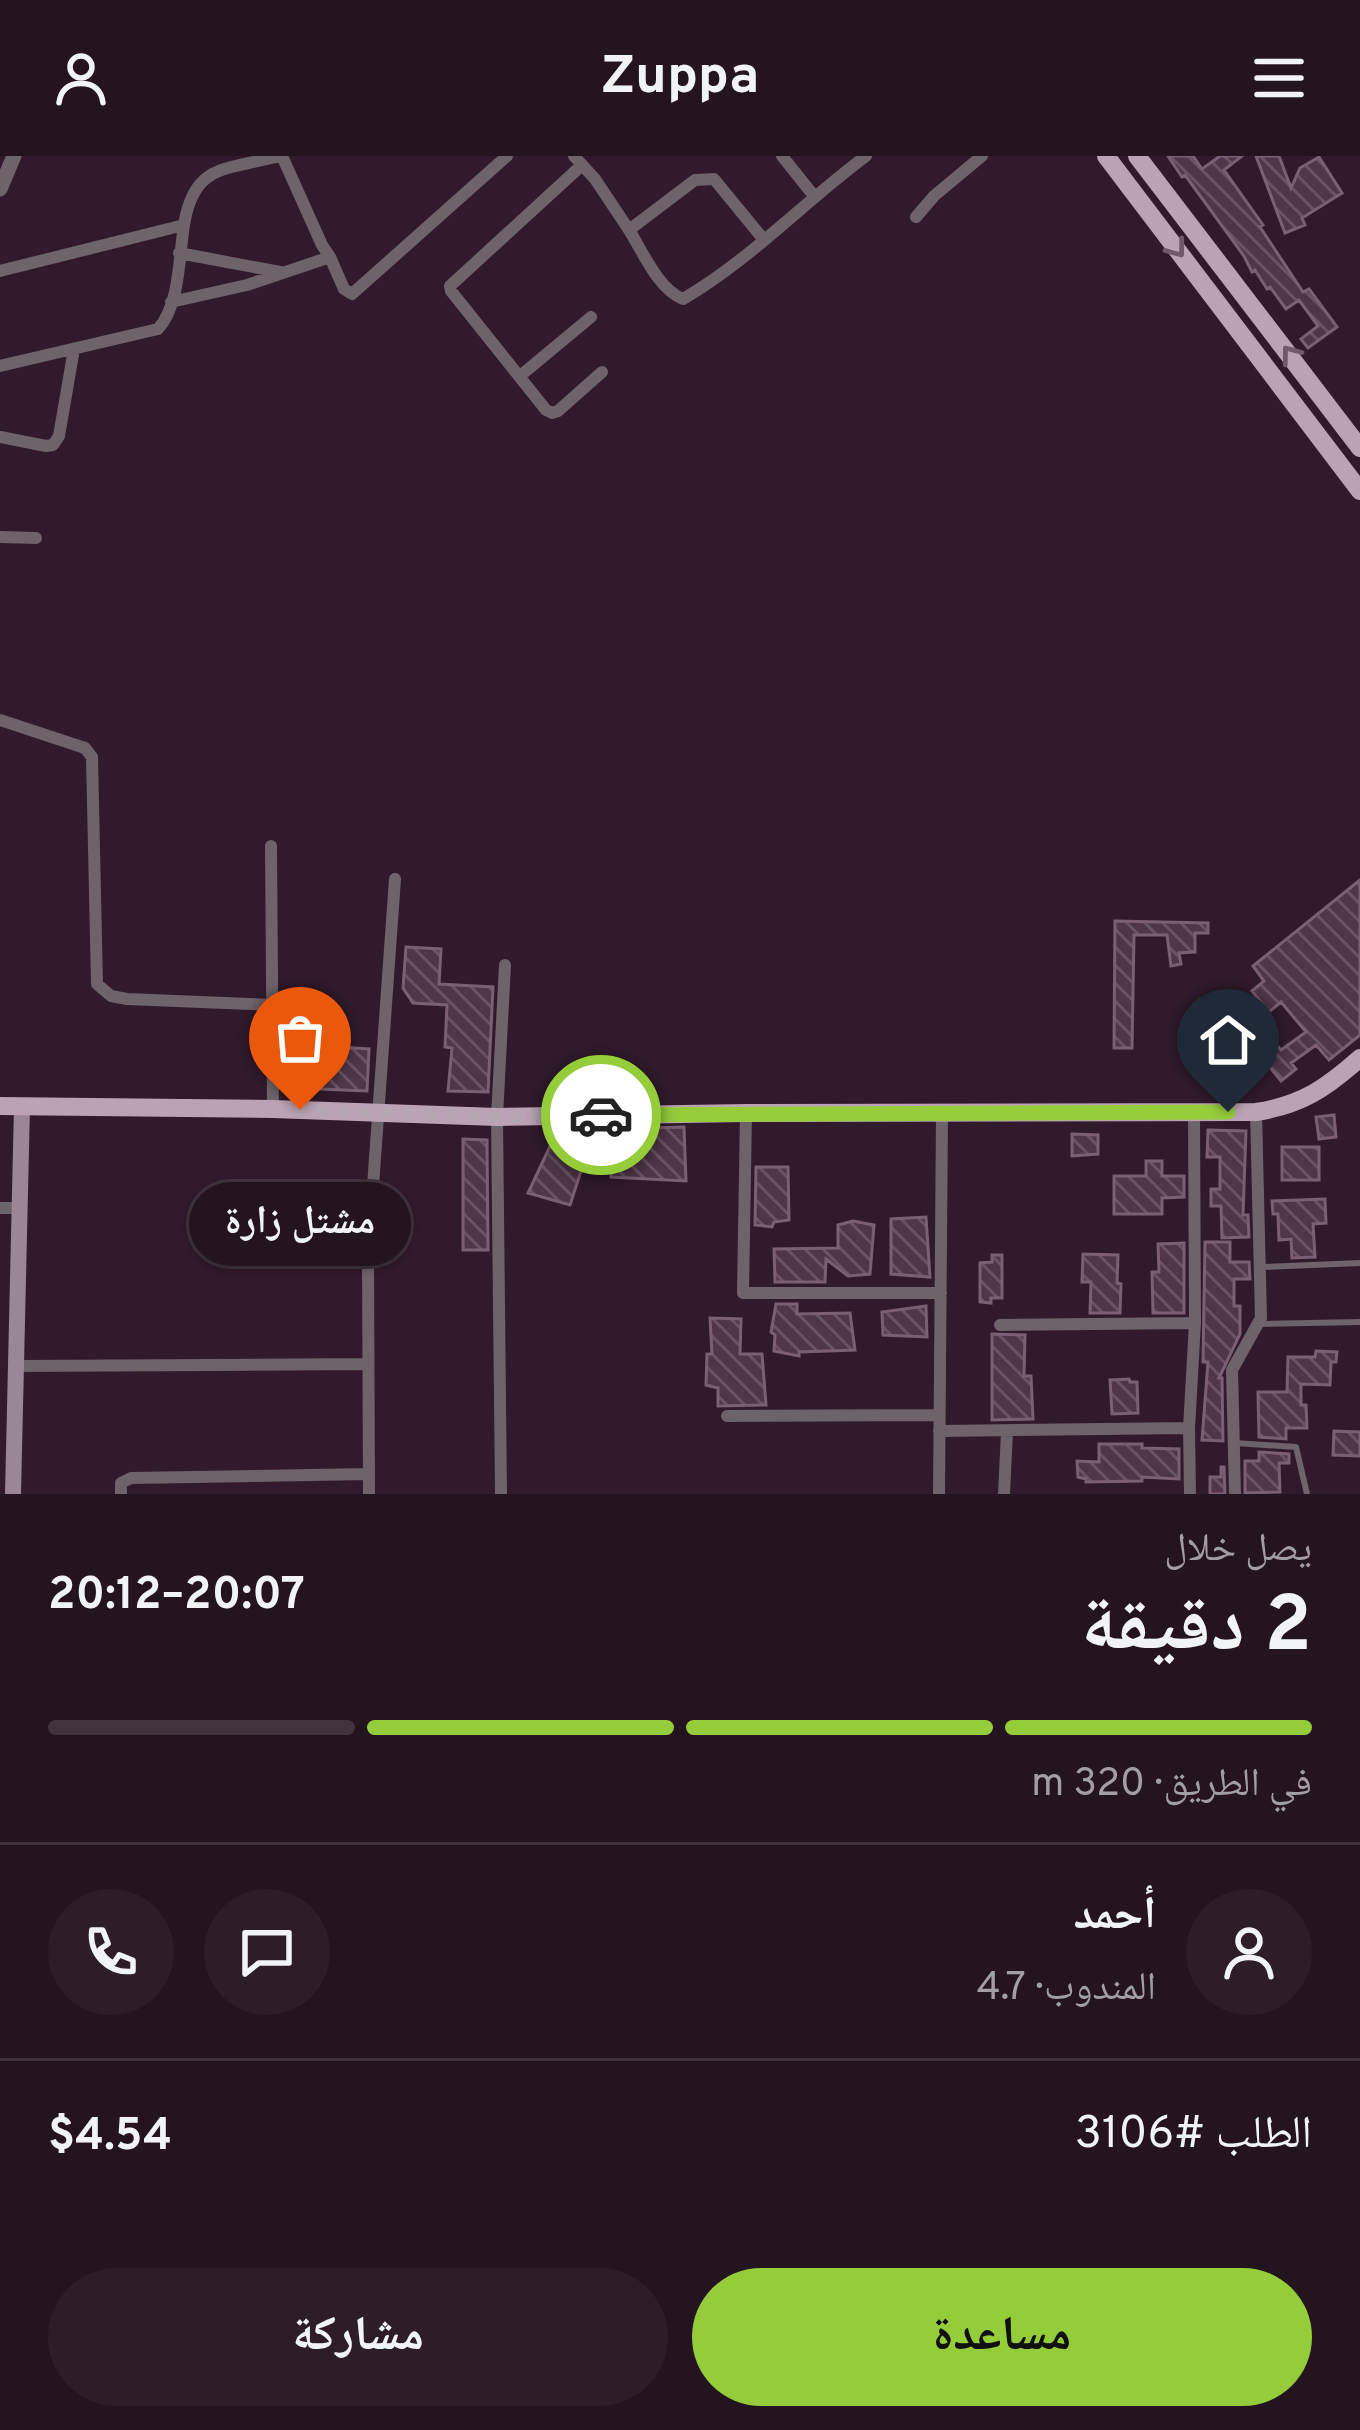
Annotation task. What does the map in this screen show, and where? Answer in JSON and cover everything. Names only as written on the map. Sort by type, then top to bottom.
[{"type":"main road","points":[[1106,156],[1360,491]]},
{"type":"main road","points":[[1137,156],[1359,446]]},
{"type":"main road","points":[[0,1106],[273,1108],[497,1117],[1256,1112],[1305,1100],[1360,1058]]},
{"type":"main road","points":[[13,1494],[11,1359],[22,1106]]},
{"type":"street","points":[[0,189],[14,156]]},
{"type":"street","points":[[0,366],[158,328],[171,302],[187,206],[204,177],[280,156],[344,289],[352,294],[507,156]]},
{"type":"street","points":[[782,156],[814,196]]},
{"type":"street","points":[[602,372],[564,406],[546,410],[450,286],[578,160],[678,299],[692,294],[764,240],[866,156]]},
{"type":"street","points":[[916,217],[982,156]]},
{"type":"street","points":[[629,230],[695,180],[706,177],[714,179],[764,240]]},
{"type":"street","points":[[0,271],[184,225]]},
{"type":"street","points":[[179,253],[287,273]]},
{"type":"street","points":[[171,302],[287,273],[330,257]]},
{"type":"street","points":[[520,376],[591,317]]},
{"type":"street","points":[[0,437],[53,445],[59,436],[74,349]]},
{"type":"street","points":[[0,537],[36,538]]},
{"type":"street","points":[[0,720],[90,751],[97,984],[110,995],[127,999],[273,1005]]},
{"type":"street","points":[[272,846],[273,1108]]},
{"type":"street","points":[[368,1494],[368,1256],[395,879]]},
{"type":"street","points":[[501,1494],[497,1117],[505,965]]},
{"type":"street","points":[[1235,1494],[1233,1364],[1260,1324],[1256,1112]]},
{"type":"street","points":[[746,1113],[743,1293],[941,1293]]},
{"type":"street","points":[[1190,1494],[1195,1113]]},
{"type":"street","points":[[940,1494],[942,1114]]},
{"type":"street","points":[[0,1208],[20,1208]]},
{"type":"street","points":[[1000,1325],[1195,1323]]},
{"type":"street","points":[[11,1359],[368,1364]]},
{"type":"street","points":[[728,1416],[939,1415]]},
{"type":"street","points":[[939,1431],[1190,1428]]},
{"type":"street","points":[[1004,1494],[1007,1432]]},
{"type":"street","points":[[121,1494],[121,1483],[131,1478],[368,1474]]},
{"type":"lane","points":[[1260,1267],[1360,1263]]},
{"type":"lane","points":[[1260,1324],[1360,1322]]},
{"type":"lane","points":[[1234,1443],[1296,1447],[1307,1494]]},
{"type":"green space","points":[[1197,997],[1232,997],[1232,1070],[1197,1070]]},
{"type":"building","points":[[1168,156],[1193,156],[1202,169],[1220,156],[1242,156],[1224,170],[1303,292],[1309,289],[1337,327],[1308,348],[1301,339],[1318,326],[1299,300],[1286,309],[1252,272]]},
{"type":"building","points":[[1256,156],[1279,156],[1291,188],[1300,168],[1319,157],[1342,193],[1302,218],[1305,225],[1285,233]]},
{"type":"building","points":[[1360,880],[1360,1035],[1329,1060],[1316,1045],[1291,1063],[1296,1069],[1281,1081],[1256,1050],[1271,1038],[1281,1050],[1306,1032],[1281,1002],[1269,1012],[1252,991],[1264,981],[1253,966]]},
{"type":"building","points":[[1115,921],[1208,923],[1208,933],[1195,933],[1195,952],[1179,953],[1181,964],[1171,966],[1167,935],[1134,935],[1132,1048],[1114,1048]]},
{"type":"building","points":[[406,947],[441,949],[439,984],[493,987],[488,1092],[448,1091],[452,1048],[445,1047],[447,1005],[413,1003],[403,988]]},
{"type":"building","points":[[325,1046],[369,1049],[367,1091],[320,1089]]},
{"type":"building","points":[[1334,1115],[1336,1137],[1319,1139],[1316,1117]]},
{"type":"building","points":[[684,1127],[686,1181],[611,1177],[609,1129]]},
{"type":"building","points":[[1208,1130],[1246,1131],[1243,1215],[1248,1215],[1249,1237],[1222,1238],[1221,1206],[1211,1206],[1211,1189],[1220,1189],[1220,1157],[1207,1157]]},
{"type":"building","points":[[1072,1134],[1098,1135],[1098,1154],[1072,1156]]},
{"type":"building","points":[[463,1139],[487,1140],[488,1250],[463,1250]]},
{"type":"building","points":[[553,1140],[587,1153],[570,1205],[528,1193]]},
{"type":"building","points":[[1282,1147],[1319,1147],[1319,1180],[1282,1180]]},
{"type":"building","points":[[1146,1161],[1162,1161],[1162,1176],[1184,1176],[1184,1197],[1162,1198],[1162,1214],[1114,1214],[1114,1176],[1146,1176]]},
{"type":"building","points":[[756,1167],[788,1167],[789,1220],[774,1222],[772,1227],[755,1225]]},
{"type":"building","points":[[1325,1199],[1326,1223],[1313,1224],[1315,1257],[1292,1258],[1291,1239],[1279,1240],[1278,1214],[1273,1214],[1272,1201]]},
{"type":"building","points":[[926,1217],[930,1277],[891,1274],[891,1219]]},
{"type":"building","points":[[853,1221],[874,1225],[870,1274],[848,1276],[826,1259],[825,1282],[775,1282],[774,1249],[838,1248],[838,1225]]},
{"type":"building","points":[[1205,1242],[1230,1242],[1230,1262],[1249,1262],[1250,1279],[1234,1279],[1240,1334],[1219,1378],[1223,1441],[1202,1440],[1208,1362],[1203,1362]]},
{"type":"building","points":[[1184,1243],[1184,1313],[1153,1313],[1152,1272],[1159,1272],[1158,1244]]},
{"type":"building","points":[[1083,1254],[1118,1255],[1120,1313],[1090,1313],[1091,1282],[1082,1282]]},
{"type":"building","points":[[992,1255],[1002,1255],[1002,1298],[980,1302],[980,1263],[992,1262]]},
{"type":"building","points":[[776,1304],[797,1304],[797,1314],[850,1313],[855,1350],[799,1352],[799,1356],[774,1351],[771,1332]]},
{"type":"building","points":[[926,1306],[927,1337],[883,1335],[882,1312]]},
{"type":"building","points":[[710,1318],[741,1319],[740,1354],[762,1354],[766,1405],[718,1406],[718,1388],[706,1385],[707,1354],[712,1354]]},
{"type":"building","points":[[992,1334],[1025,1335],[1024,1376],[1031,1376],[1033,1419],[992,1420]]},
{"type":"building","points":[[1316,1351],[1337,1352],[1336,1362],[1331,1362],[1330,1385],[1301,1384],[1307,1428],[1286,1428],[1286,1439],[1259,1437],[1258,1392],[1287,1392],[1288,1357],[1315,1357]]},
{"type":"building","points":[[1110,1380],[1137,1382],[1138,1413],[1112,1414]]},
{"type":"building","points":[[1334,1431],[1360,1432],[1360,1456],[1333,1455]]},
{"type":"building","points":[[1099,1444],[1179,1449],[1179,1479],[1086,1482],[1078,1477],[1077,1461],[1099,1462]]},
{"type":"building","points":[[1259,1452],[1289,1454],[1289,1463],[1279,1463],[1280,1492],[1245,1493],[1245,1461],[1259,1461]]},
{"type":"building","points":[[1221,1467],[1225,1494],[1210,1494],[1210,1477],[1221,1477]]},
{"type":"way so far","points":[[300,1110],[497,1117],[601,1115]]},
{"type":"place","name":"مشتل زارة","points":[[300,1110]]},
{"type":"route","points":[[601,1115],[1228,1112]]}]
